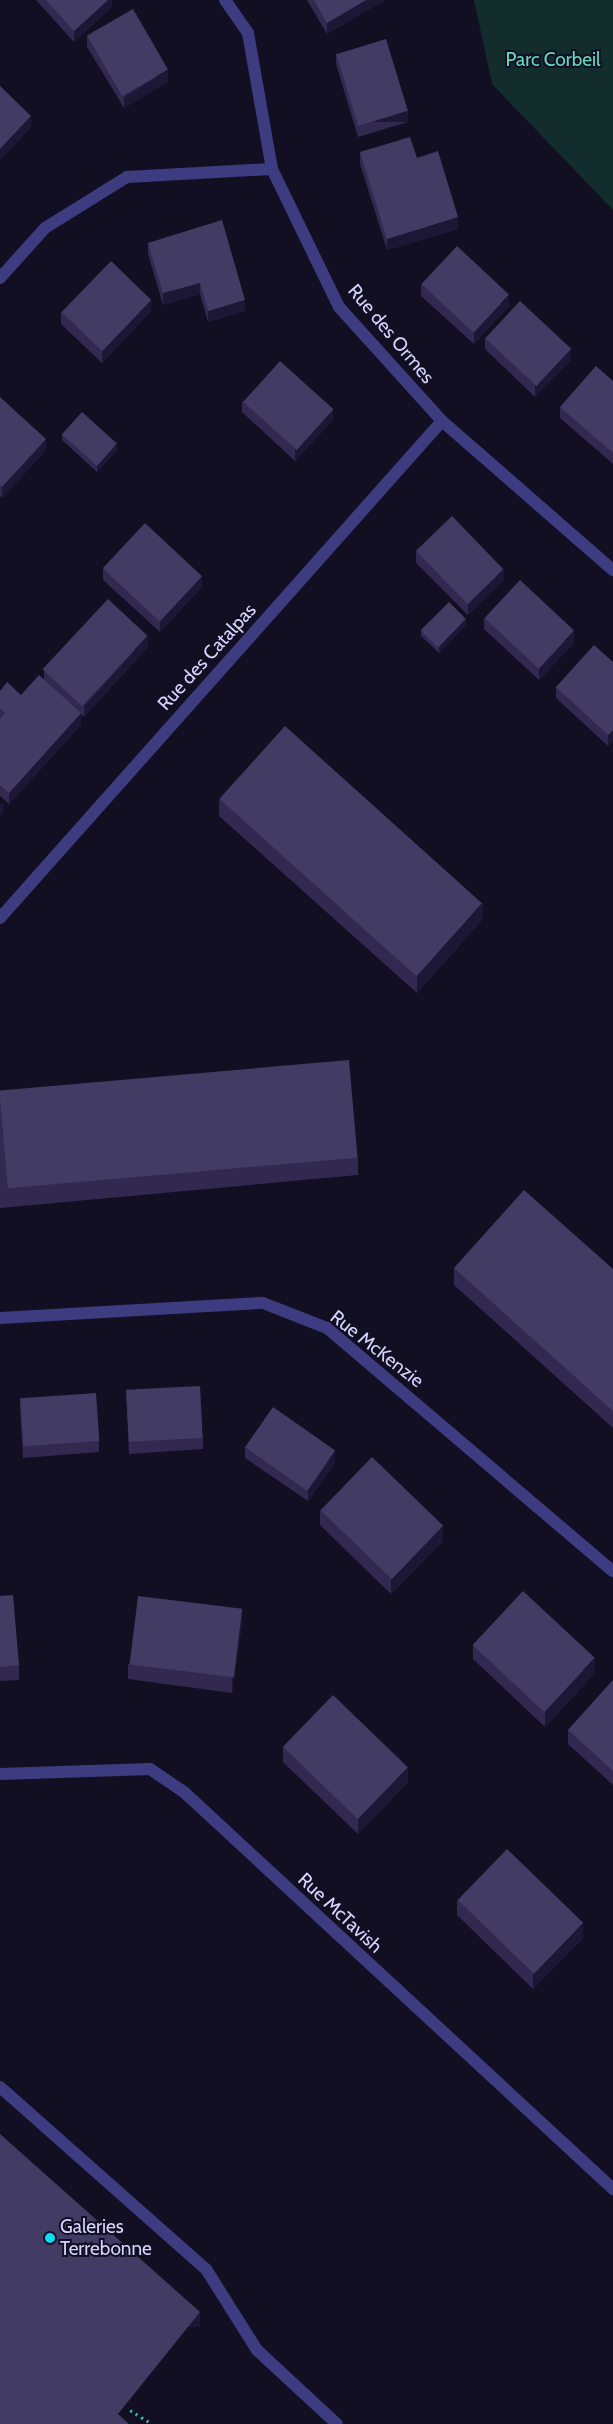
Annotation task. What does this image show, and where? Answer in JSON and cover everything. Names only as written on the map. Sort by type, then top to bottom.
[{"type":"street","name":"Rue des Ormes","points":[[225,0],[248,33],[272,168],[339,307],[442,421],[613,570]]},
{"type":"street","points":[[0,278],[45,228],[127,177],[272,168]]},
{"type":"street","name":"Rue des Catalpas","points":[[0,918],[442,421]]},
{"type":"street","name":"Rue McKenzie","points":[[0,1318],[263,1303],[327,1328],[613,1571]]},
{"type":"street","name":"Rue McTavish","points":[[0,1774],[72,1768],[150,1769],[184,1792],[613,2188]]},
{"type":"street","points":[[0,2087],[206,2269],[257,2350],[337,2424]]},
{"type":"path","points":[[126,2407],[152,2424]]},
{"type":"green space","name":"Parc Corbeil","points":[[474,0],[613,0],[613,210],[492,84]]},
{"type":"building","points":[[46,0],[108,0],[74,31]]},
{"type":"building","points":[[314,0],[366,0],[327,23]]},
{"type":"building","points":[[133,9],[168,70],[122,96],[87,36]]},
{"type":"building","points":[[386,39],[408,111],[358,126],[336,54]]},
{"type":"building","points":[[0,86],[31,116],[0,149]]},
{"type":"building","points":[[410,137],[417,158],[438,151],[458,217],[387,239],[360,152]]},
{"type":"building","points":[[222,220],[245,300],[208,311],[200,283],[163,293],[148,243]]},
{"type":"building","points":[[457,246],[509,294],[473,332],[422,284]]},
{"type":"building","points":[[111,261],[151,300],[102,351],[62,312]]},
{"type":"building","points":[[520,301],[571,349],[536,386],[485,338]]},
{"type":"building","points":[[280,361],[334,409],[297,450],[243,402]]},
{"type":"building","points":[[596,366],[613,381],[613,453],[560,407]]},
{"type":"building","points":[[0,397],[46,439],[2,487],[0,485]]},
{"type":"building","points":[[82,412],[117,443],[97,466],[62,434]]},
{"type":"building","points":[[452,516],[503,569],[467,604],[416,551]]},
{"type":"building","points":[[145,523],[202,576],[160,622],[103,568]]},
{"type":"building","points":[[520,580],[574,630],[539,668],[485,618]]},
{"type":"building","points":[[108,599],[147,636],[82,706],[43,669]]},
{"type":"building","points":[[449,602],[466,619],[438,647],[421,630]]},
{"type":"building","points":[[594,645],[613,662],[613,730],[608,735],[556,687]]},
{"type":"building","points":[[39,675],[81,713],[9,793],[0,785],[0,719],[5,713],[0,708],[0,691],[7,682],[21,695]]},
{"type":"building","points":[[285,726],[482,903],[416,976],[219,799]]},
{"type":"building","points":[[349,1060],[358,1158],[8,1188],[0,1091]]},
{"type":"building","points":[[524,1190],[613,1269],[613,1411],[454,1268]]},
{"type":"building","points":[[200,1386],[203,1438],[129,1442],[126,1390]]},
{"type":"building","points":[[96,1393],[99,1441],[24,1446],[20,1398]]},
{"type":"building","points":[[273,1407],[335,1451],[307,1491],[245,1447]]},
{"type":"building","points":[[372,1457],[443,1526],[392,1579],[321,1510]]},
{"type":"building","points":[[523,1591],[595,1658],[544,1712],[473,1645]]},
{"type":"building","points":[[13,1595],[19,1665],[0,1667],[0,1596]]},
{"type":"building","points":[[138,1596],[242,1609],[234,1677],[130,1664]]},
{"type":"building","points":[[613,1680],[613,1771],[568,1730]]},
{"type":"building","points":[[333,1695],[408,1767],[358,1819],[283,1747]]},
{"type":"building","points":[[507,1849],[583,1923],[534,1974],[458,1900]]},
{"type":"building","name":"Galeries Terrebonne","points":[[0,2134],[200,2312],[118,2414],[129,2424],[0,2424]]},
{"type":"place","name":"Galeries Terrebonne","points":[[50,2238]]}]
